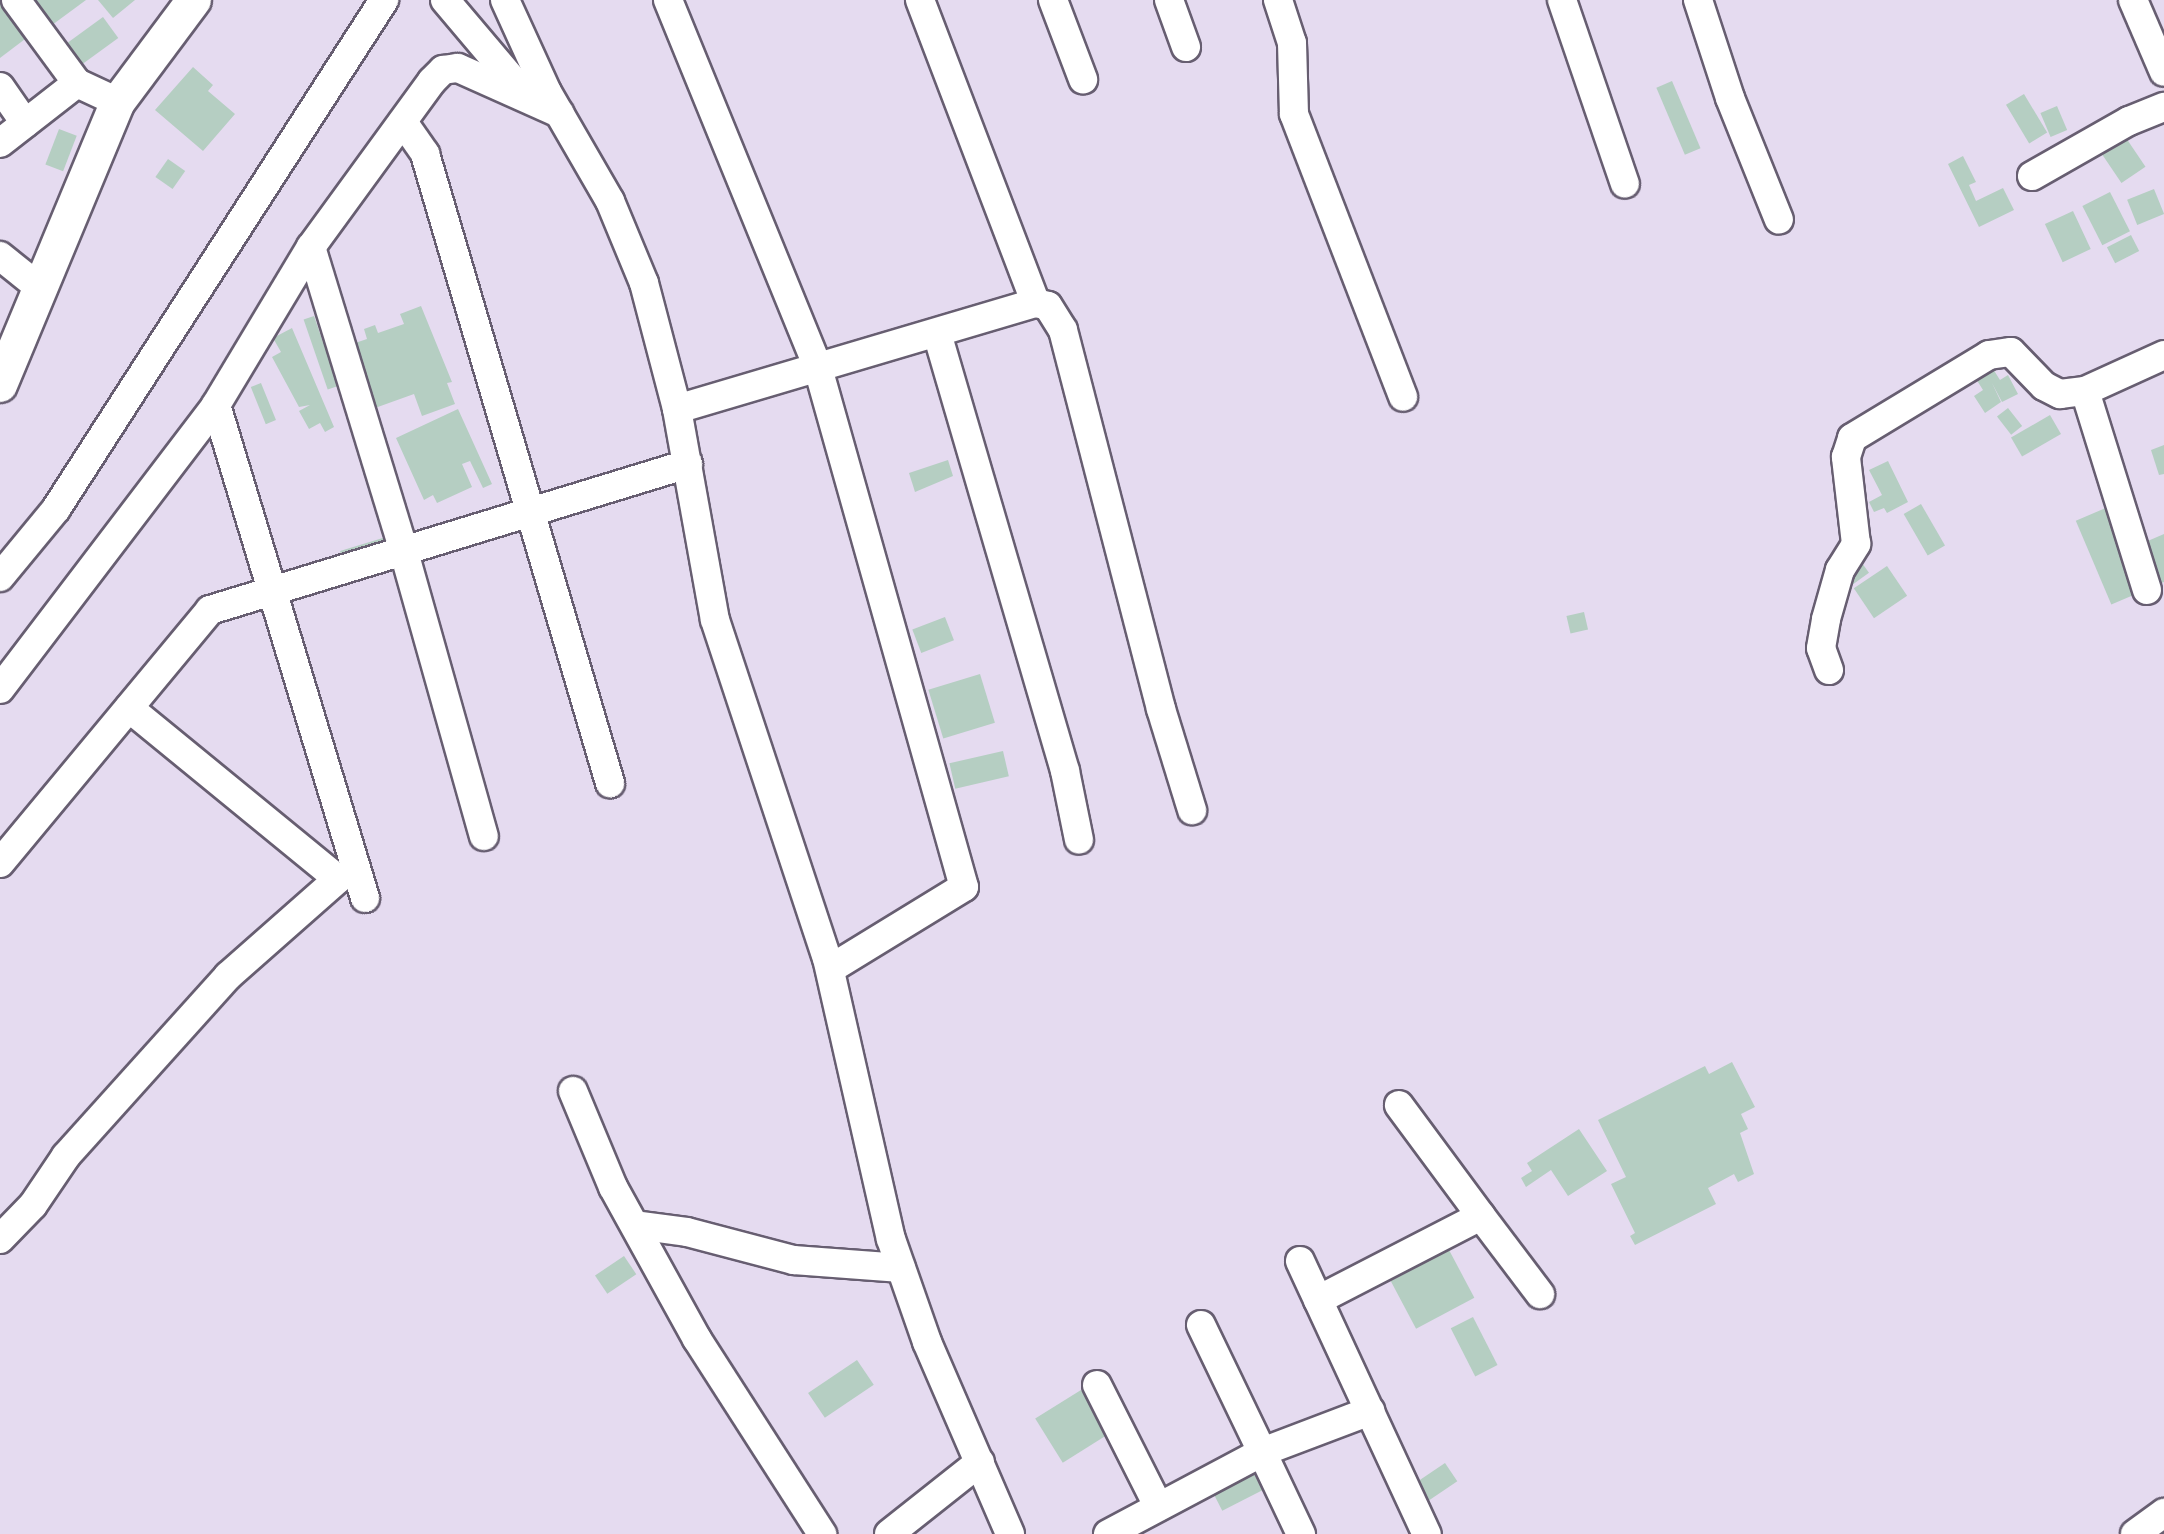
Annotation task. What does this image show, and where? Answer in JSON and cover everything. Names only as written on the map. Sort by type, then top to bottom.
[{"type":"main road","points":[[0,385],[118,102],[184,4]]},
{"type":"street","points":[[16,0],[77,83],[118,102]]},
{"type":"street","points":[[0,577],[56,509],[384,0]]},
{"type":"street","points":[[445,0],[547,108],[610,201],[644,283],[677,409],[715,620],[830,969],[871,1161],[901,1268],[1010,1534]]},
{"type":"street","points":[[505,0],[547,108]]},
{"type":"street","points":[[668,0],[818,368],[964,887],[830,969]]},
{"type":"street","points":[[920,0],[1036,303]]},
{"type":"street","points":[[1053,0],[1083,79]]},
{"type":"street","points":[[1169,0],[1186,47]]},
{"type":"street","points":[[1278,0],[1292,43],[1294,114],[1403,397]]},
{"type":"street","points":[[1562,0],[1625,184]]},
{"type":"street","points":[[1698,0],[1730,98],[1779,220]]},
{"type":"street","points":[[2133,0],[2164,72]]},
{"type":"street","points":[[0,689],[216,405],[311,247],[443,70],[458,68],[547,108]]},
{"type":"street","points":[[0,143],[77,83]]},
{"type":"street","points":[[0,87],[25,123]]},
{"type":"street","points":[[2032,176],[2129,121],[2164,107]]},
{"type":"street","points":[[403,122],[425,154],[610,783]]},
{"type":"street","points":[[311,247],[404,552],[484,836]]},
{"type":"street","points":[[0,256],[40,288]]},
{"type":"street","points":[[677,409],[1036,303],[1048,306],[1063,330],[1161,709],[1192,810]]},
{"type":"street","points":[[937,333],[1065,771],[1079,840]]},
{"type":"street","points":[[1829,670],[1821,648],[1826,619],[1840,570],[1856,544],[1846,457],[1852,438],[1989,355],[2011,352],[2044,386],[2060,394],[2085,391],[2164,355]]},
{"type":"street","points":[[2085,391],[2147,590]]},
{"type":"street","points":[[216,405],[365,898]]},
{"type":"street","points":[[0,863],[210,610],[688,464]]},
{"type":"street","points":[[0,1239],[33,1205],[66,1156],[228,976],[338,879],[129,708]]},
{"type":"street","points":[[573,1091],[635,1225],[729,1392],[822,1534]]},
{"type":"street","points":[[1399,1105],[1540,1294]]},
{"type":"street","points":[[1318,1300],[1481,1216]]},
{"type":"street","points":[[635,1225],[687,1232],[794,1260],[901,1268]]},
{"type":"street","points":[[1300,1261],[1427,1534]]},
{"type":"street","points":[[1201,1325],[1301,1534]]},
{"type":"street","points":[[1097,1385],[1158,1506]]},
{"type":"street","points":[[1108,1534],[1262,1452],[1370,1411]]},
{"type":"street","points":[[889,1534],[980,1462]]},
{"type":"street","points":[[2135,1534],[2164,1513]]},
{"type":"building","points":[[0,0],[8,0],[33,33],[0,58]]},
{"type":"building","points":[[22,0],[86,0],[48,28]]},
{"type":"building","points":[[98,0],[135,0],[113,18]]},
{"type":"building","points":[[103,17],[118,38],[75,70],[59,49]]},
{"type":"building","points":[[193,67],[213,85],[208,91],[235,114],[203,151],[155,110]]},
{"type":"building","points":[[1672,81],[1701,148],[1685,155],[1656,88]]},
{"type":"building","points":[[2024,94],[2047,133],[2029,143],[2006,105]]},
{"type":"building","points":[[2057,106],[2067,130],[2051,137],[2040,113]]},
{"type":"building","points":[[59,129],[77,136],[63,171],[45,164]]},
{"type":"building","points":[[2122,132],[2145,167],[2121,183],[2098,148]]},
{"type":"building","points":[[1963,156],[1976,182],[1969,185],[1976,201],[2003,188],[2014,210],[1979,227],[1948,164]]},
{"type":"building","points":[[168,159],[185,171],[173,189],[155,177]]},
{"type":"building","points":[[2154,189],[2164,214],[2137,225],[2127,200]]},
{"type":"building","points":[[2110,192],[2130,231],[2102,245],[2082,206]]},
{"type":"building","points":[[2073,211],[2091,249],[2063,262],[2045,224]]},
{"type":"building","points":[[2131,235],[2139,251],[2115,263],[2107,247]]},
{"type":"building","points":[[421,306],[452,382],[447,383],[455,404],[422,416],[414,394],[375,408],[352,344],[367,339],[364,329],[375,325],[378,333],[404,324],[400,314]]},
{"type":"building","points":[[314,316],[338,386],[328,390],[304,320]]},
{"type":"building","points":[[292,328],[334,427],[325,432],[320,423],[309,429],[299,411],[310,405],[299,407],[272,357],[281,352],[273,338]]},
{"type":"building","points":[[1988,361],[2000,380],[2008,375],[2018,394],[2002,402],[1992,383],[2001,402],[1985,413],[1974,396],[1983,390],[1971,371]]},
{"type":"building","points":[[261,383],[276,420],[266,424],[251,387]]},
{"type":"building","points":[[2008,408],[2022,426],[2011,435],[1997,417]]},
{"type":"building","points":[[458,409],[492,484],[483,488],[470,461],[462,464],[472,487],[437,503],[433,495],[424,500],[396,438]]},
{"type":"building","points":[[2050,415],[2061,434],[2022,457],[2011,438]]},
{"type":"building","points":[[2164,445],[2164,474],[2159,475],[2151,450]]},
{"type":"building","points":[[948,460],[953,476],[915,492],[909,473]]},
{"type":"building","points":[[1888,461],[1908,502],[1887,513],[1884,508],[1874,512],[1869,502],[1882,495],[1869,470]]},
{"type":"building","points":[[1921,504],[1945,546],[1928,556],[1904,514]]},
{"type":"building","points":[[2108,507],[2144,591],[2111,604],[2076,521]]},
{"type":"building","points":[[2164,534],[2164,582],[2154,586],[2136,546]]},
{"type":"building","points":[[386,537],[390,550],[344,564],[340,551]]},
{"type":"building","points":[[1859,559],[1869,573],[1852,585],[1842,571]]},
{"type":"building","points":[[1887,566],[1907,596],[1874,618],[1854,588]]},
{"type":"building","points":[[1584,612],[1588,630],[1571,634],[1566,616]]},
{"type":"building","points":[[945,617],[954,640],[921,653],[912,630]]},
{"type":"building","points":[[980,674],[995,723],[943,739],[928,690]]},
{"type":"building","points":[[1003,751],[1009,776],[955,789],[949,763]]},
{"type":"building","points":[[1732,1062],[1755,1107],[1741,1114],[1748,1129],[1740,1133],[1754,1174],[1738,1182],[1734,1174],[1708,1188],[1716,1204],[1635,1245],[1630,1236],[1635,1233],[1611,1184],[1626,1177],[1598,1120],[1705,1066],[1709,1074]]},
{"type":"building","points":[[1579,1129],[1607,1171],[1568,1196],[1551,1170],[1526,1187],[1521,1178],[1532,1171],[1527,1163]]},
{"type":"building","points":[[1449,1250],[1474,1298],[1416,1329],[1391,1281]]},
{"type":"building","points":[[624,1256],[636,1274],[607,1294],[595,1276]]},
{"type":"building","points":[[1473,1317],[1498,1365],[1475,1376],[1451,1328]]},
{"type":"building","points":[[857,1360],[874,1385],[825,1418],[808,1393]]},
{"type":"building","points":[[1081,1390],[1109,1434],[1063,1463],[1035,1419]]},
{"type":"building","points":[[1445,1463],[1457,1481],[1422,1505],[1410,1486]]},
{"type":"building","points":[[1251,1468],[1262,1490],[1222,1511],[1211,1488]]}]
